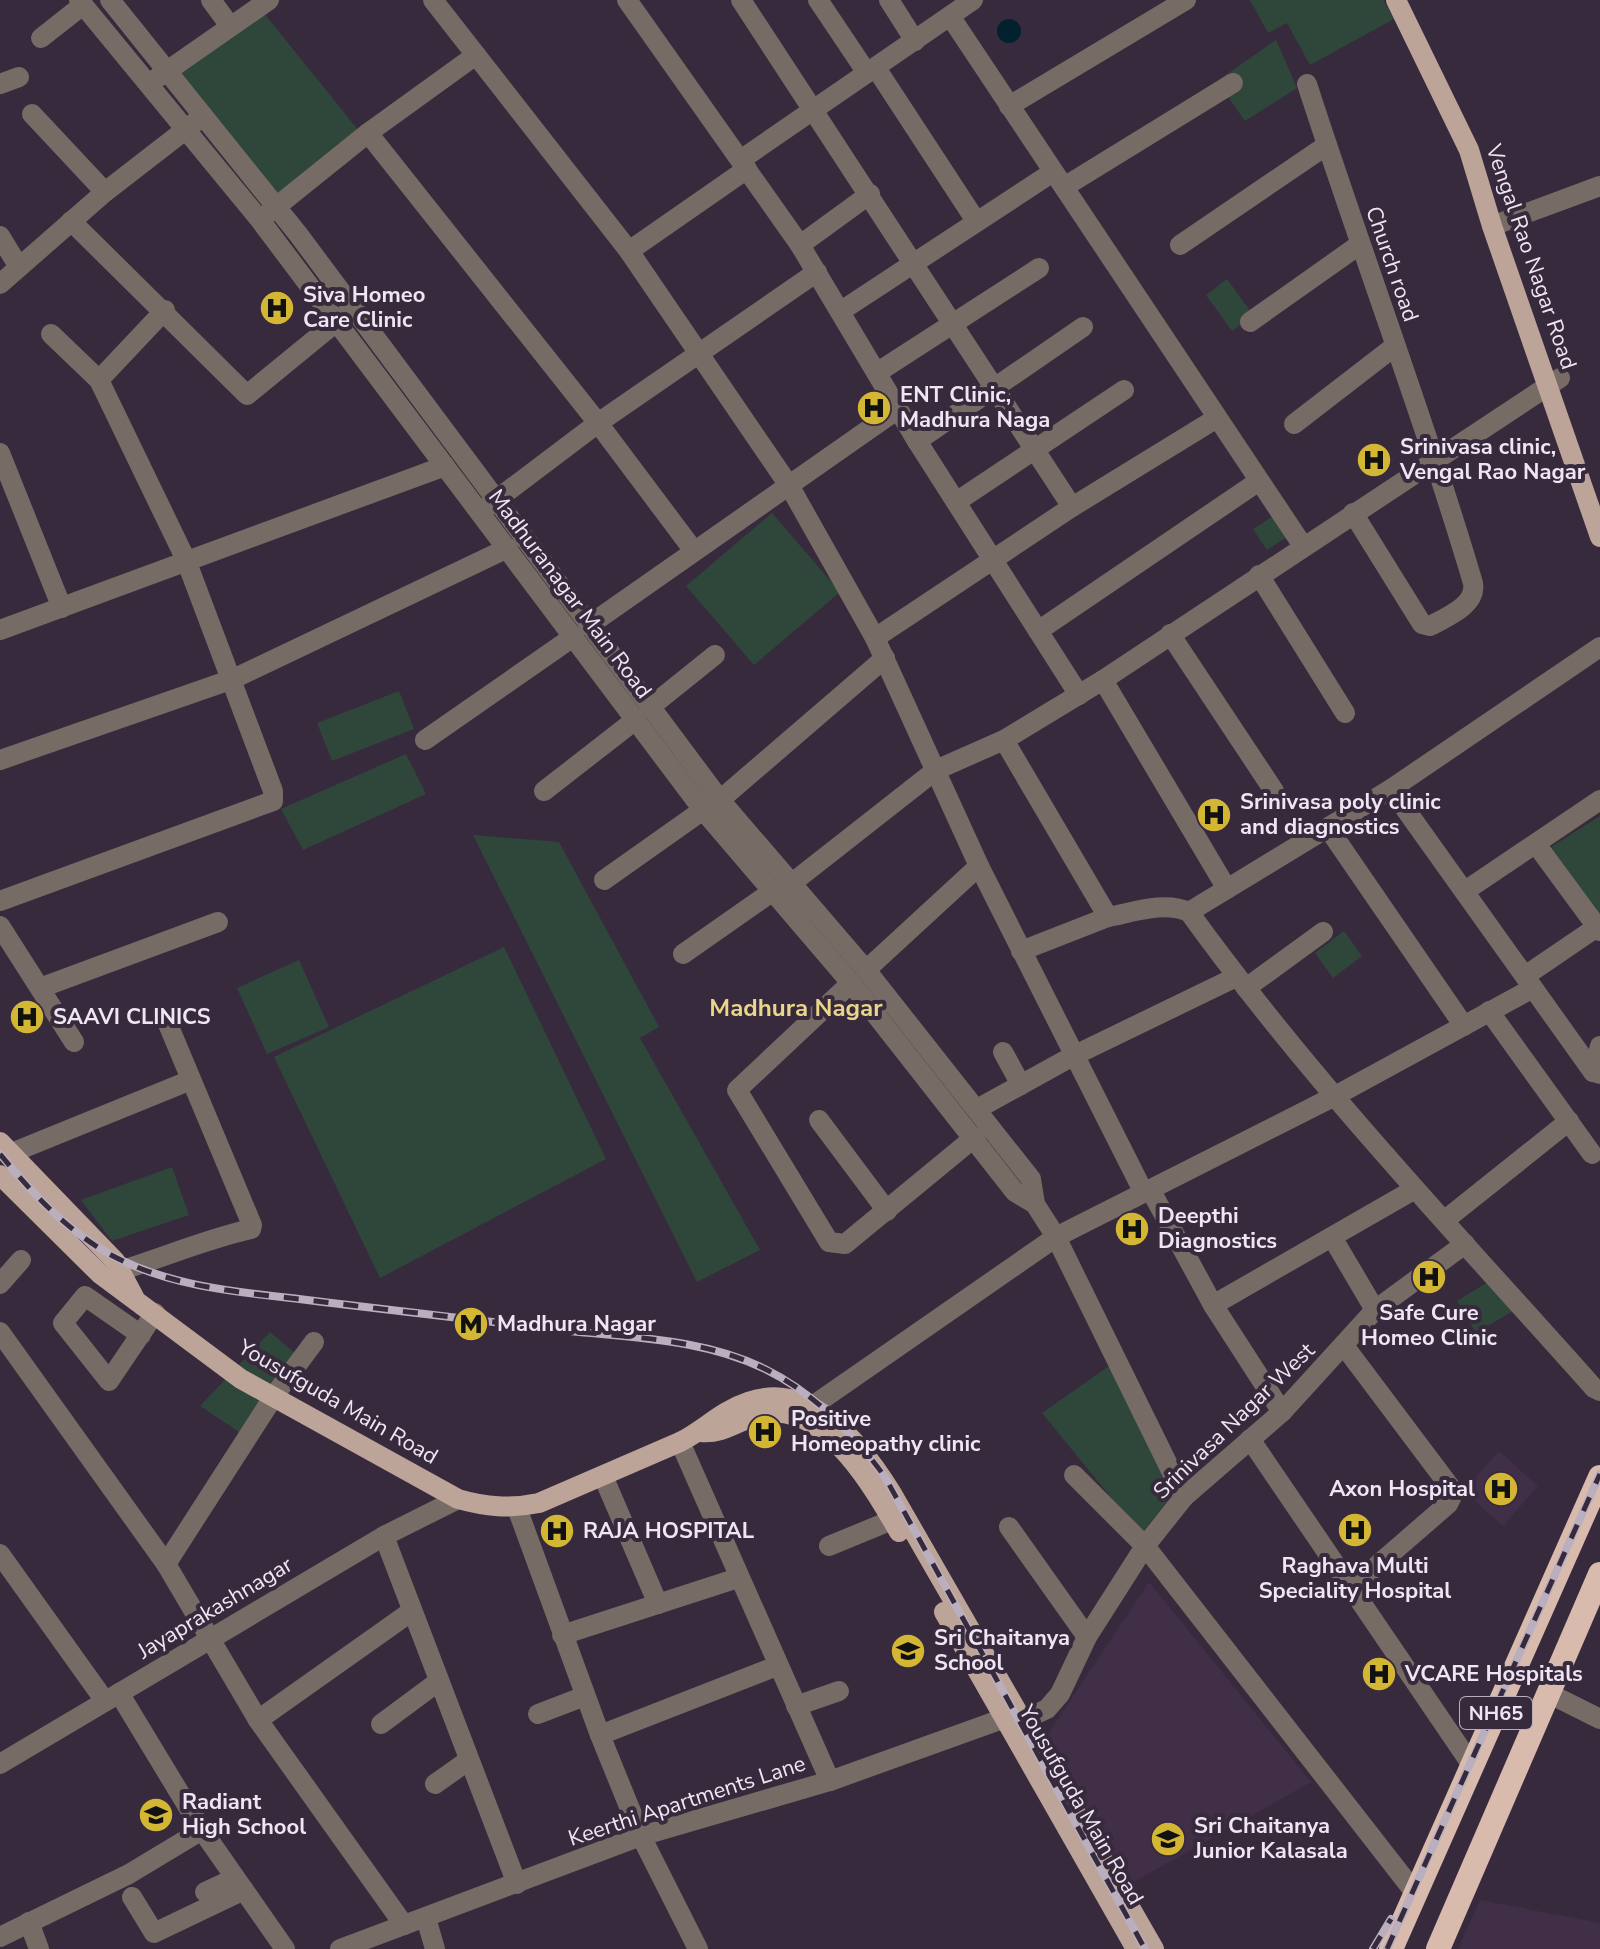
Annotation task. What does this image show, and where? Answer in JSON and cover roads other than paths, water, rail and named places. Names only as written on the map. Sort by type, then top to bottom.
[{"type":"highway","name":"NH65","points":[[1391,1949],[1600,1477]]},
{"type":"highway","name":"NH65","points":[[1438,1949],[1600,1574]]},
{"type":"main road","name":"Vengal Rao Nagar Road","points":[[1396,0],[1469,150],[1600,504]]},
{"type":"main road","name":"Vengal Rao Nagar Road","points":[[1412,0],[1464,112],[1498,224]]},
{"type":"main road","name":"Vengal Rao Nagar Road","points":[[1555,381],[1600,537]]},
{"type":"main road","points":[[5,1148],[122,1270],[134,1297]]},
{"type":"main road","name":"Yousufguda Main Road","points":[[0,1175],[60,1237],[114,1285],[241,1379],[458,1499],[486,1507],[517,1508],[539,1503],[680,1442],[701,1432],[709,1420],[762,1398],[811,1407],[847,1432],[875,1466],[1136,1949]]},
{"type":"main road","name":"Yousufguda Main Road","points":[[701,1432],[716,1434],[771,1413],[796,1418],[820,1431],[849,1456],[892,1520],[1154,1949]]},
{"type":"street","name":"Madhuranagar Main Road","points":[[110,0],[276,206],[445,466],[488,506],[508,548],[581,631]]},
{"type":"street","points":[[211,0],[230,26]]},
{"type":"street","points":[[151,83],[269,0]]},
{"type":"street","points":[[433,0],[629,251],[790,487],[885,658],[979,866],[1073,1056],[1213,1305],[1282,1412]]},
{"type":"street","points":[[627,0],[800,245],[917,441],[1079,695]]},
{"type":"street","points":[[741,0],[1072,507]]},
{"type":"street","points":[[818,0],[976,221]]},
{"type":"street","points":[[889,0],[915,41]]},
{"type":"street","points":[[1009,106],[1186,0]]},
{"type":"street","points":[[629,251],[814,108],[971,1]]},
{"type":"street","name":"Madhuranagar Main Road","points":[[81,3],[151,83],[260,220],[346,315],[712,805],[858,977],[977,1109],[1031,1179],[1035,1204],[1056,1237],[1184,1497]]},
{"type":"street","points":[[41,38],[81,3]]},
{"type":"street","points":[[950,16],[1303,546]]},
{"type":"street","points":[[260,220],[368,133],[476,55]]},
{"type":"street","points":[[841,311],[976,221],[1233,83]]},
{"type":"street","name":"Church road","points":[[1307,84],[1359,245],[1436,457],[1475,593],[1450,615],[1430,626],[1422,624],[1353,513]]},
{"type":"street","points":[[32,114],[105,192]]},
{"type":"street","points":[[0,284],[105,192],[186,127],[205,116]]},
{"type":"street","points":[[368,133],[598,423],[694,551]]},
{"type":"street","points":[[1180,245],[1327,145]]},
{"type":"street","points":[[1498,224],[1600,186]]},
{"type":"street","points":[[800,245],[870,194]]},
{"type":"street","points":[[71,221],[165,310],[247,395],[346,315]]},
{"type":"street","points":[[0,236],[19,267]]},
{"type":"street","points":[[1250,322],[1359,245]]},
{"type":"street","points":[[878,372],[1039,268]]},
{"type":"street","points":[[488,506],[598,423],[817,272]]},
{"type":"street","points":[[99,380],[165,310]]},
{"type":"street","points":[[917,441],[1083,327]]},
{"type":"street","points":[[0,901],[273,801],[273,791],[233,679],[186,560],[99,380],[51,334]]},
{"type":"street","points":[[1294,424],[1395,346]]},
{"type":"street","points":[[683,954],[782,887],[936,770],[1004,740],[1103,680],[1555,381]]},
{"type":"street","points":[[956,502],[1124,390]]},
{"type":"street","points":[[425,740],[898,409]]},
{"type":"street","points":[[875,638],[1072,507],[1217,418]]},
{"type":"street","points":[[0,453],[8,492],[62,608]]},
{"type":"street","points":[[0,630],[445,466]]},
{"type":"street","points":[[1038,631],[1259,481]]},
{"type":"street","points":[[0,760],[233,679],[508,548]]},
{"type":"street","points":[[1259,575],[1345,713]]},
{"type":"street","points":[[1170,634],[1274,791]]},
{"type":"street","points":[[1189,912],[1391,789],[1600,647]]},
{"type":"street","points":[[544,791],[715,655]]},
{"type":"street","points":[[604,880],[712,805],[885,658]]},
{"type":"street","points":[[1103,680],[1227,889]]},
{"type":"street","points":[[1004,740],[1108,917]]},
{"type":"street","points":[[1391,789],[1597,1073]]},
{"type":"street","points":[[1465,891],[1600,800]]},
{"type":"street","points":[[1328,828],[1464,1026]]},
{"type":"street","points":[[811,1407],[1056,1237],[1335,1096],[1464,1026],[1489,1011],[1598,929],[1536,844]]},
{"type":"street","points":[[975,1137],[845,1244],[829,1242],[737,1090],[979,866]]},
{"type":"street","points":[[1021,951],[1108,917],[1165,907],[1178,907],[1189,912],[1241,982],[1335,1096],[1415,1189],[1600,1391]]},
{"type":"street","points":[[40,988],[218,922]]},
{"type":"street","points":[[0,926],[74,1042]]},
{"type":"street","points":[[977,1109],[1073,1056],[1241,982],[1323,932]]},
{"type":"street","name":"Madhuranagar Main Road","points":[[858,977],[1015,1192],[1035,1204]]},
{"type":"street","points":[[1489,1011],[1592,1154]]},
{"type":"street","points":[[122,1270],[185,1251],[213,1237],[251,1229],[251,1221],[165,1017]]},
{"type":"street","points":[[1597,1073],[1600,1046]]},
{"type":"street","points":[[1003,1052],[1021,1085]]},
{"type":"street","points":[[5,1148],[191,1080]]},
{"type":"street","points":[[819,1120],[887,1211]]},
{"type":"street","points":[[1445,1220],[1569,1121]]},
{"type":"street","points":[[1213,1305],[1415,1189]]},
{"type":"street","points":[[1332,1237],[1375,1310]]},
{"type":"street","name":"Srinivasa Nagar West","points":[[1014,1719],[1047,1709],[1060,1694],[1087,1637],[1145,1546],[1184,1497],[1282,1412],[1345,1347],[1375,1310],[1465,1244]]},
{"type":"street","points":[[0,1284],[21,1260]]},
{"type":"street","points":[[141,1335],[155,1313]]},
{"type":"street","points":[[0,1332],[166,1564],[258,1720],[404,1925]]},
{"type":"street","points":[[166,1564],[274,1396],[314,1342]]},
{"type":"street","points":[[1345,1347],[1454,1492],[1448,1504],[1350,1589]]},
{"type":"street","points":[[1250,1439],[1473,1767]]},
{"type":"street","points":[[680,1442],[830,1781]]},
{"type":"street","points":[[1074,1475],[1145,1546],[1416,1894]]},
{"type":"street","points":[[603,1476],[658,1604]]},
{"type":"street","name":"Jayaprakashnagar","points":[[0,1764],[384,1536],[458,1499]]},
{"type":"street","points":[[517,1508],[585,1696],[641,1836],[698,1949]]},
{"type":"street","points":[[829,1546],[892,1520]]},
{"type":"street","points":[[1009,1527],[1087,1637]]},
{"type":"street","points":[[384,1536],[517,1884]]},
{"type":"street","points":[[3,1564],[112,1697],[285,1949]]},
{"type":"street","points":[[562,1635],[738,1578]]},
{"type":"street","points":[[258,1720],[412,1611]]},
{"type":"street","points":[[600,1735],[777,1666]]},
{"type":"street","points":[[381,1724],[439,1681]]},
{"type":"street","points":[[796,1706],[839,1691]]},
{"type":"street","points":[[1548,1693],[1600,1719]]},
{"type":"street","points":[[538,1714],[585,1696]]},
{"type":"street","name":"Keerthi Apartments Lane","points":[[340,1949],[377,1942],[404,1925],[641,1836],[830,1781],[1014,1719]]},
{"type":"street","points":[[435,1784],[469,1760]]},
{"type":"street","points":[[0,1937],[129,1874],[202,1830]]},
{"type":"street","points":[[132,1897],[154,1933],[211,1889],[240,1884]]},
{"type":"street","points":[[426,1918],[435,1949]]},
{"type":"street","points":[[29,1922],[39,1949]]},
{"type":"water","points":[[1009,19],[1020,26],[1021,31],[1014,42],[1009,43],[998,36],[997,31],[1004,20]]},
{"type":"railway","points":[[0,1154],[37,1197],[79,1234],[133,1266],[179,1281],[251,1294],[694,1346],[742,1359],[800,1390],[846,1430],[885,1477],[1145,1949]]},
{"type":"railway","points":[[1387,1949],[1600,1474]]},
{"type":"railway","points":[[1373,1949],[1391,1919]]},
{"type":"place","name":"Siva Homeo Care Clinic","points":[[277,308]]},
{"type":"place","name":"ENT Clinic, Madhura Naga","points":[[874,408]]},
{"type":"place","name":"Srinivasa clinic, Vengal Rao Nagar","points":[[1374,460]]},
{"type":"place","name":"Srinivasa poly clinic and diagnostics","points":[[1214,815]]},
{"type":"place","name":"SAAVI CLINICS","points":[[27,1017]]},
{"type":"place","name":"Deepthi Diagnostics","points":[[1132,1229]]},
{"type":"place","name":"Safe Cure Homeo Clinic","points":[[1429,1277]]},
{"type":"place","name":"Madhura Nagar","points":[[471,1324]]},
{"type":"place","name":"Positive Homeopathy clinic","points":[[765,1432]]},
{"type":"place","name":"Axon Hospital","points":[[1501,1489]]},
{"type":"place","name":"Raghava Multi Speciality Hospital","points":[[1355,1530]]},
{"type":"place","name":"RAJA HOSPITAL","points":[[557,1531]]},
{"type":"place","name":"Sri Chaitanya School","points":[[908,1651]]},
{"type":"place","name":"VCARE Hospitals","points":[[1379,1674]]},
{"type":"place","name":"Radiant High School","points":[[156,1815]]},
{"type":"place","name":"Sri Chaitanya Junior Kalasala","points":[[1168,1839]]},
{"type":"district","name":"Madhura Nagar","points":[[796,1008]]}]
